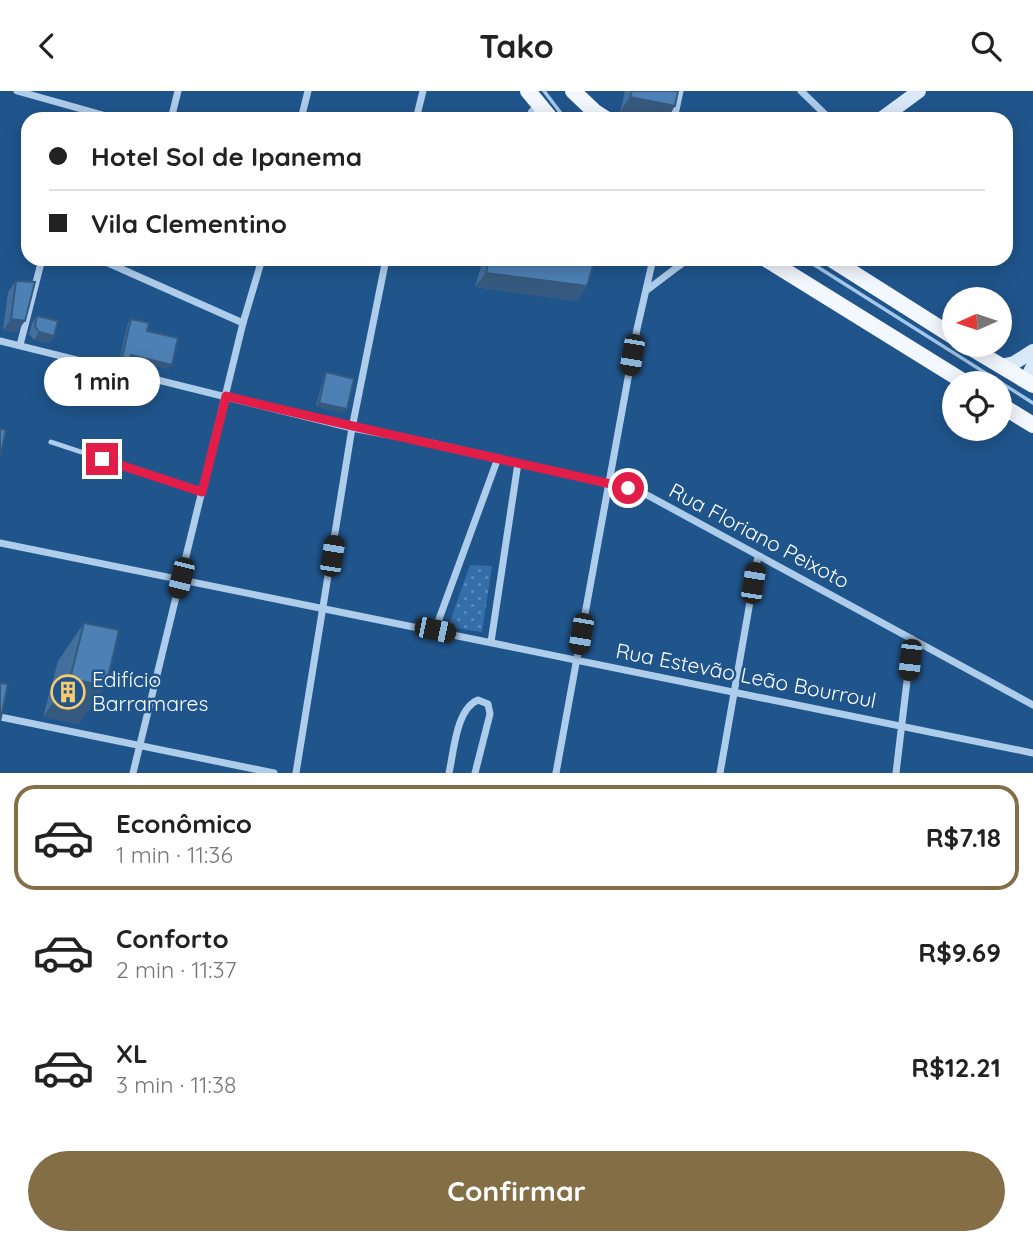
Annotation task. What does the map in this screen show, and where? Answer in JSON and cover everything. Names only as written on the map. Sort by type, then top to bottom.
[{"type":"main road","points":[[528,91],[545,112]]},
{"type":"main road","points":[[573,91],[598,112]]},
{"type":"main road","points":[[890,112],[919,91]]},
{"type":"main road","points":[[777,266],[947,371]]},
{"type":"main road","points":[[842,266],[942,329]]},
{"type":"main road","points":[[1001,366],[1014,363],[1033,351]]},
{"type":"main road","points":[[986,357],[1001,366],[1031,377]]},
{"type":"main road","points":[[1012,412],[1033,425]]},
{"type":"street","points":[[17,91],[48,95],[88,112]]},
{"type":"street","points":[[174,112],[178,91]]},
{"type":"street","points":[[303,112],[308,91]]},
{"type":"street","points":[[418,112],[423,91]]},
{"type":"street","points":[[676,112],[680,91]]},
{"type":"street","points":[[801,91],[824,112]]},
{"type":"street","points":[[20,345],[40,266]]},
{"type":"street","points":[[115,266],[243,323]]},
{"type":"street","points":[[134,772],[243,323],[260,266]]},
{"type":"street","points":[[296,772],[352,428],[385,266]]},
{"type":"street","points":[[556,772],[637,329],[651,266]]},
{"type":"street","points":[[646,291],[679,266]]},
{"type":"street","name":"Rua Floriano Peixoto","points":[[0,341],[352,428],[498,458],[649,496],[1033,705]]},
{"type":"street","points":[[435,630],[498,458]]},
{"type":"street","points":[[491,642],[518,463]]},
{"type":"street","name":"Rua Estevão Leão Bourroul","points":[[0,543],[1033,753]]},
{"type":"street","points":[[720,772],[758,556]]},
{"type":"street","points":[[895,772],[912,639]]},
{"type":"street","points":[[449,772],[462,715],[471,703],[478,700],[488,705],[490,714],[474,772]]},
{"type":"street","points":[[0,717],[274,772]]},
{"type":"lane","points":[[51,442],[202,492]]},
{"type":"shaded area","points":[[470,565],[492,566],[482,632],[448,627]]},
{"type":"building","points":[[632,91],[678,91],[675,106],[630,97]]},
{"type":"building","points":[[488,266],[593,266],[587,286],[486,273]]},
{"type":"building","points":[[16,281],[35,282],[25,321],[11,319]]},
{"type":"building","points":[[37,316],[58,321],[54,336],[39,332],[35,326]]},
{"type":"building","points":[[131,319],[149,323],[147,331],[178,338],[172,365],[131,355],[130,359],[122,357]]},
{"type":"building","points":[[326,372],[354,379],[347,409],[319,403]]},
{"type":"building","points":[[0,429],[6,430],[0,457]]},
{"type":"building","points":[[84,623],[119,630],[106,686],[70,679]]},
{"type":"building","points":[[0,683],[8,684],[0,722]]},
{"type":"waterway","points":[[544,91],[560,112]]},
{"type":"waterway","points":[[816,266],[1033,403]]},
{"type":"place","name":"Edifício Barramares","points":[[68,692]]},
{"type":"route","points":[[102,459],[202,492],[226,396],[352,428],[431,443],[628,488]]}]
